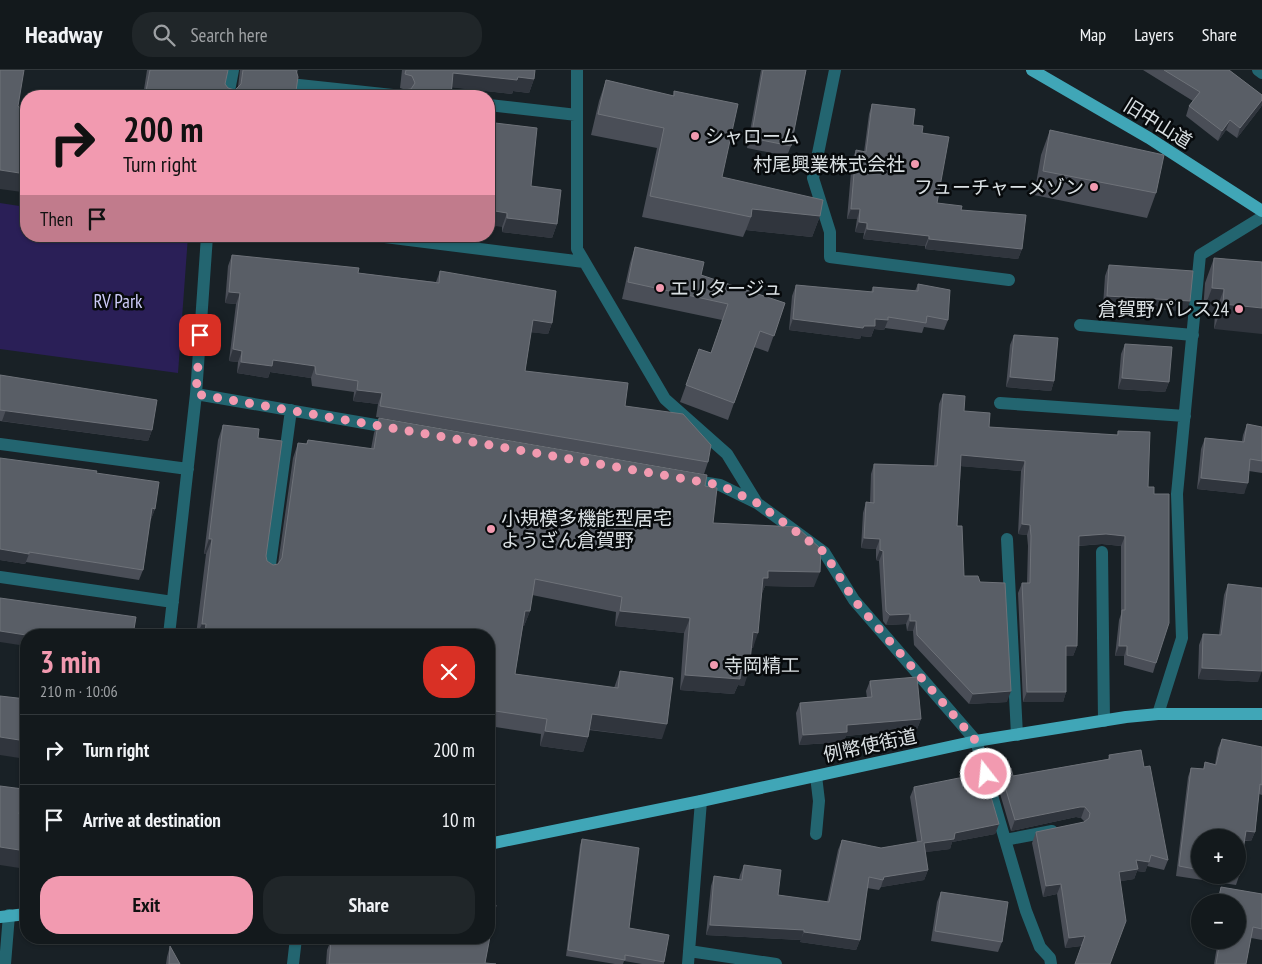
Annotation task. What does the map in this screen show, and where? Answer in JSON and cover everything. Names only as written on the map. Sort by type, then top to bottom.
[{"type":"main road","name":"旧中山道","points":[[1032,70],[1149,138],[1262,211]]},
{"type":"main road","name":"例幣使街道","points":[[495,843],[701,801],[976,741],[1158,714],[1262,714]]},
{"type":"main road","points":[[5,916],[20,915]]},
{"type":"street","points":[[229,90],[233,70]]},
{"type":"street","points":[[577,70],[577,249],[666,399],[727,454],[757,503]]},
{"type":"street","points":[[834,70],[813,178],[830,232],[830,257],[1010,280]]},
{"type":"street","points":[[1258,70],[1262,73]]},
{"type":"street","points":[[299,85],[346,90]]},
{"type":"street","points":[[495,107],[577,115]]},
{"type":"street","points":[[1158,714],[1182,638],[1177,494],[1200,255],[1262,217]]},
{"type":"street","points":[[170,629],[196,394],[207,242]]},
{"type":"street","points":[[425,242],[584,262]]},
{"type":"street","points":[[1080,325],[1193,335]]},
{"type":"street","points":[[196,394],[404,430]]},
{"type":"street","points":[[1000,403],[1185,416]]},
{"type":"street","points":[[270,572],[291,410]]},
{"type":"street","points":[[0,444],[188,469]]},
{"type":"street","points":[[672,477],[720,485],[757,503],[824,552],[854,600],[976,741],[1026,912],[1040,947],[1050,958],[1052,964]]},
{"type":"street","points":[[1008,539],[1017,735]]},
{"type":"street","points":[[1102,552],[1104,721]]},
{"type":"street","points":[[0,577],[173,602]]},
{"type":"street","points":[[816,776],[819,801],[816,834]]},
{"type":"street","points":[[688,964],[701,801]]},
{"type":"street","points":[[1005,840],[1069,827]]},
{"type":"street","points":[[5,916],[5,964]]},
{"type":"street","points":[[293,964],[295,944]]},
{"type":"street","points":[[689,950],[776,964]]},
{"type":"green space","name":"RV Park","points":[[0,203],[20,206],[20,242],[188,242],[178,373],[0,349]]},
{"type":"building","points":[[0,70],[24,70],[18,106],[20,108],[20,173],[0,170]]},
{"type":"building","points":[[150,70],[228,70],[225,84],[228,88],[235,90],[146,90]]},
{"type":"building","points":[[243,70],[296,70],[298,77],[296,90],[235,90],[241,84]]},
{"type":"building","points":[[406,70],[535,70],[534,79],[518,77],[517,80],[453,73],[452,90],[403,90],[411,89],[415,83],[412,76],[405,74]]},
{"type":"building","points":[[763,70],[806,70],[791,146],[751,138]]},
{"type":"building","points":[[1164,70],[1229,70],[1262,95],[1262,100],[1240,128],[1230,120],[1222,131],[1189,106],[1200,92]]},
{"type":"building","points":[[606,80],[674,96],[674,91],[738,104],[722,177],[823,200],[820,216],[752,209],[751,217],[650,196],[664,128],[598,114]]},
{"type":"building","points":[[872,104],[915,109],[913,125],[923,126],[922,133],[949,137],[937,203],[962,206],[961,210],[1026,215],[1022,249],[929,239],[929,236],[867,229],[867,223],[859,222],[860,209],[851,209],[856,150],[866,152]]},
{"type":"building","points":[[495,123],[537,128],[531,186],[561,190],[557,224],[507,218],[507,213],[495,211]]},
{"type":"building","points":[[1050,130],[1164,155],[1156,193],[1043,171]]},
{"type":"building","points":[[635,247],[704,262],[701,275],[785,303],[774,336],[760,331],[734,403],[686,385],[699,349],[711,353],[728,304],[628,282]]},
{"type":"building","points":[[232,255],[359,268],[358,273],[439,283],[440,271],[556,291],[552,323],[533,320],[525,371],[628,383],[625,406],[683,414],[711,445],[708,462],[380,406],[382,393],[357,390],[358,381],[316,374],[315,366],[273,360],[272,366],[241,362],[242,351],[233,349],[240,293],[229,292]]},
{"type":"building","points":[[1214,258],[1262,262],[1262,308],[1223,304],[1224,289],[1212,288]]},
{"type":"building","points":[[1109,265],[1193,271],[1190,301],[1107,296]]},
{"type":"building","points":[[918,284],[950,290],[948,320],[927,316],[926,323],[888,317],[888,320],[875,319],[875,326],[864,326],[863,328],[793,319],[796,285],[873,292],[873,287],[918,291]]},
{"type":"building","points":[[1014,335],[1058,338],[1054,381],[1010,377]]},
{"type":"building","points":[[1125,344],[1172,347],[1169,382],[1122,378]]},
{"type":"building","points":[[0,375],[157,400],[152,430],[0,410]]},
{"type":"building","points":[[943,394],[965,396],[964,411],[990,413],[989,427],[1118,435],[1118,431],[1150,432],[1148,487],[1154,487],[1154,494],[1169,494],[1169,623],[1156,663],[1127,655],[1127,646],[1119,646],[1122,610],[1125,610],[1125,536],[1106,534],[1079,536],[1077,646],[1066,646],[1066,692],[1027,692],[1022,583],[1030,583],[1031,536],[1030,525],[1022,524],[1025,461],[961,455],[957,526],[962,526],[964,576],[978,576],[980,582],[1005,583],[1011,691],[973,694],[917,635],[916,621],[910,621],[910,614],[890,615],[886,611],[883,551],[880,550],[880,539],[864,538],[866,502],[874,503],[874,464],[937,466]]},
{"type":"building","points":[[379,418],[707,475],[705,486],[717,488],[713,523],[797,527],[821,549],[820,572],[768,571],[768,578],[763,578],[758,633],[753,632],[749,671],[741,670],[740,679],[685,675],[690,618],[620,611],[622,597],[535,579],[530,611],[525,611],[515,674],[618,688],[620,671],[673,678],[667,724],[592,714],[588,737],[545,731],[547,719],[495,711],[495,629],[206,629],[206,624],[202,624],[212,539],[209,539],[223,425],[259,429],[258,438],[282,441],[266,556],[267,561],[273,565],[278,564],[282,558],[298,443],[307,444],[308,440],[374,449]]},
{"type":"building","points":[[1247,424],[1262,427],[1262,461],[1250,459],[1248,483],[1201,478],[1205,438],[1244,442]]},
{"type":"building","points":[[0,458],[97,471],[96,473],[159,482],[155,509],[152,508],[143,570],[0,549]]},
{"type":"building","points":[[1228,584],[1262,588],[1262,671],[1202,668],[1203,634],[1221,635]]},
{"type":"building","points":[[0,598],[136,617],[134,629],[20,629],[20,634],[0,631]]},
{"type":"building","points":[[917,677],[921,719],[847,725],[847,732],[803,735],[800,703],[872,697],[870,681]]},
{"type":"building","points":[[0,696],[20,698],[20,740],[0,737]]},
{"type":"building","points":[[1222,739],[1262,747],[1262,785],[1260,784],[1255,832],[1246,831],[1246,829],[1191,829],[1191,868],[1179,866],[1191,768],[1204,769],[1205,762],[1216,765]]},
{"type":"building","points":[[1141,750],[1144,767],[1150,766],[1168,860],[1151,855],[1149,862],[1136,860],[1138,869],[1119,872],[1126,921],[1110,964],[1075,964],[1085,936],[1069,938],[1061,884],[1046,886],[1036,832],[1084,822],[1089,818],[1090,813],[1085,807],[1080,807],[1015,820],[1000,770],[1011,768],[1013,776],[1110,759],[1109,755]]},
{"type":"building","points":[[984,773],[999,824],[955,833],[954,839],[924,843],[928,870],[884,877],[883,880],[869,877],[860,940],[804,932],[804,930],[710,925],[714,876],[742,880],[744,865],[781,870],[778,895],[829,902],[842,840],[881,848],[922,841],[914,787]]},
{"type":"building","points":[[0,786],[20,789],[20,850],[0,847]]},
{"type":"building","points":[[582,839],[639,848],[629,928],[669,935],[664,962],[625,955],[625,960],[568,950]]},
{"type":"building","points":[[1221,887],[1262,894],[1262,929],[1253,927],[1246,964],[1216,964],[1218,949],[1246,949],[1246,894],[1220,894]]},
{"type":"building","points":[[941,892],[1008,902],[1002,942],[935,931]]},
{"type":"building","points":[[331,944],[489,944],[485,963],[496,964],[329,964]]},
{"type":"building","points":[[170,946],[180,964],[169,964]]},
{"type":"place","name":"シャローム","points":[[695,136]]},
{"type":"place","name":"村尾興業株式会社","points":[[915,164]]},
{"type":"place","name":"フューチャーメゾン","points":[[1094,187]]},
{"type":"place","name":"エリタージュ","points":[[660,288]]},
{"type":"place","name":"倉賀野パレス24","points":[[1239,309]]},
{"type":"place","name":"小規模多機能型居宅 ようざん倉賀野","points":[[491,529]]},
{"type":"place","name":"寺岡精工","points":[[714,665]]},
{"type":"route","points":[[200,335],[196,394],[720,485],[757,503],[824,552],[854,600],[976,741],[986,774]]}]
